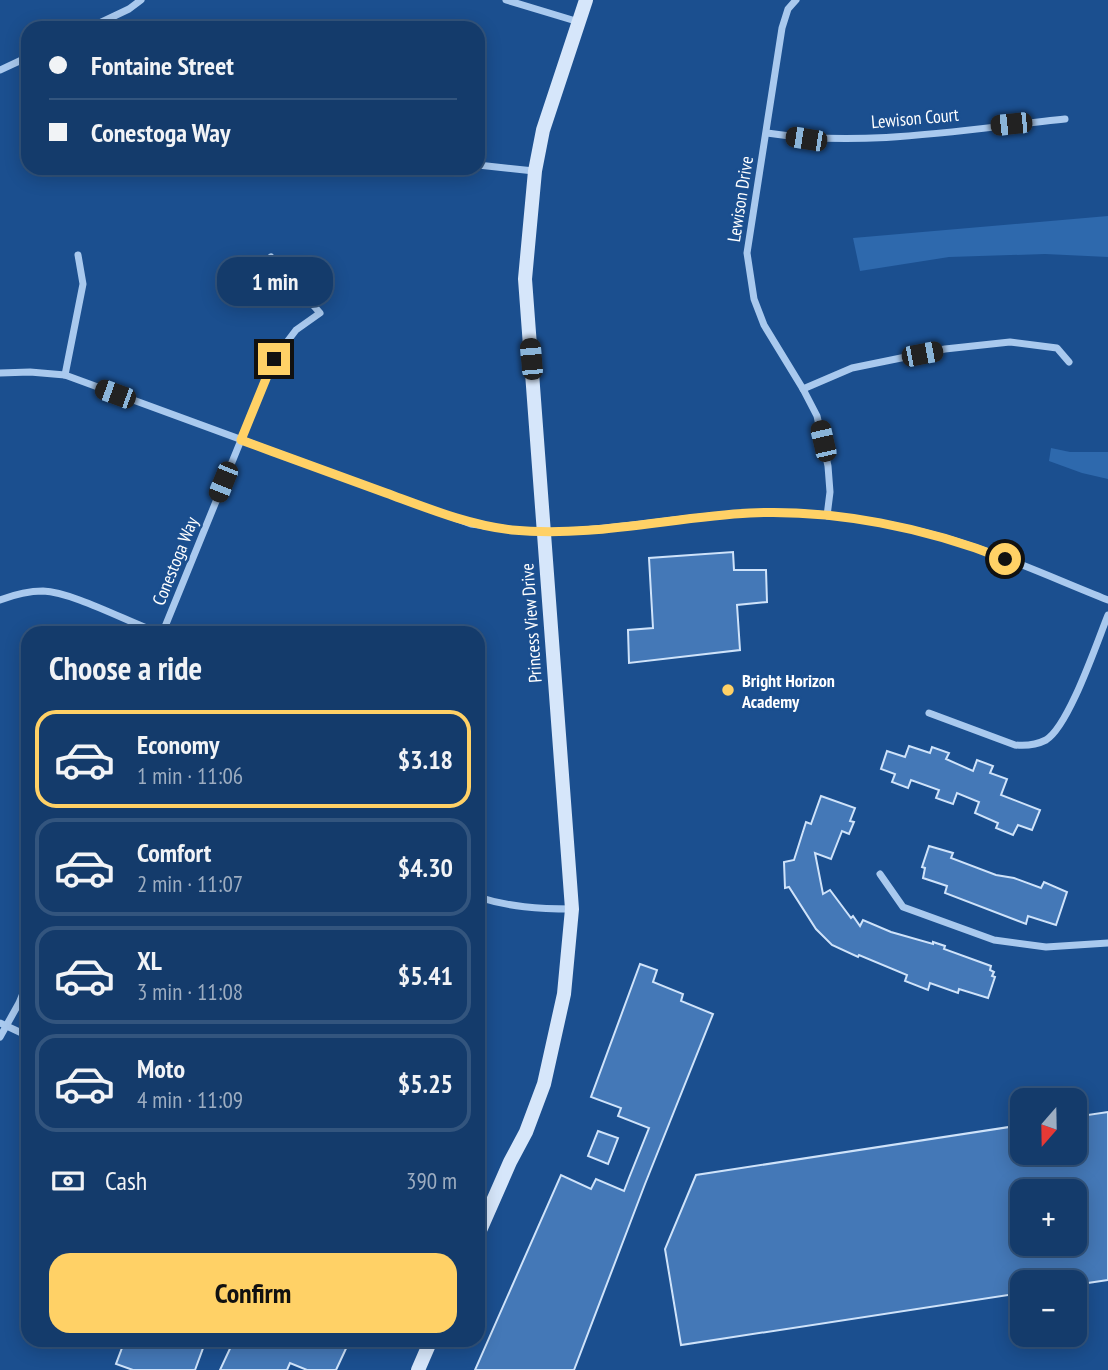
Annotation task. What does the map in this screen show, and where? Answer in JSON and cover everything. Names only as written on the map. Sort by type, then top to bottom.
[{"type":"main road","name":"Princess View Drive","points":[[485,1220],[526,1132],[544,1084],[564,994],[572,909],[525,279],[535,171],[544,130],[586,0]]},
{"type":"main road","points":[[418,1370],[428,1347]]},
{"type":"street","points":[[104,21],[141,0]]},
{"type":"street","points":[[506,0],[579,22]]},
{"type":"street","name":"Lewison Drive","points":[[796,0],[788,9],[782,28],[747,253],[754,299],[764,325],[817,416],[828,466],[830,492],[827,516]]},
{"type":"street","points":[[0,70],[21,60]]},
{"type":"street","name":"Lewison Court","points":[[767,133],[806,139],[848,140],[1065,119]]},
{"type":"street","points":[[485,165],[535,171]]},
{"type":"street","points":[[65,375],[83,284],[78,255]]},
{"type":"street","name":"Conestoga Way","points":[[165,626],[274,359],[296,330],[320,313],[271,257]]},
{"type":"street","points":[[803,389],[852,368],[945,349],[1010,342],[1057,348],[1069,362]]},
{"type":"street","points":[[0,373],[65,375],[471,524],[544,531],[752,513],[827,516],[895,526],[979,549],[1108,600]]},
{"type":"street","points":[[0,600],[42,591],[61,594],[142,626]]},
{"type":"street","points":[[929,713],[1014,745],[1028,746],[1048,739],[1072,704],[1108,615]]},
{"type":"street","points":[[880,874],[903,907],[994,940],[1046,947],[1108,943]]},
{"type":"street","points":[[485,899],[502,905],[572,909]]},
{"type":"street","points":[[0,1037],[3,1024],[21,998]]},
{"type":"street","points":[[3,1024],[21,1033]]},
{"type":"shaded area","points":[[1108,216],[1108,257],[1045,254],[949,257],[860,271],[853,238]]},
{"type":"shaded area","points":[[1051,448],[1070,452],[1108,452],[1108,479],[1049,461]]},
{"type":"building","points":[[733,552],[734,570],[766,570],[767,602],[737,605],[740,650],[629,663],[628,630],[653,628],[649,558]]},
{"type":"building","points":[[909,746],[930,753],[932,747],[949,753],[946,759],[973,771],[977,760],[993,766],[990,773],[1007,779],[1001,795],[1040,810],[1032,830],[1018,825],[1013,835],[996,828],[998,823],[975,813],[979,802],[957,793],[953,804],[936,798],[939,790],[911,780],[908,788],[892,782],[895,774],[881,769],[887,751],[905,757]]},
{"type":"building","points":[[821,796],[855,808],[850,821],[854,822],[849,834],[842,831],[831,859],[815,853],[823,894],[830,890],[860,926],[863,920],[891,932],[945,946],[944,949],[991,966],[990,970],[994,972],[992,976],[995,977],[988,998],[959,989],[958,993],[930,983],[928,990],[905,981],[907,975],[832,945],[816,929],[789,887],[785,888],[784,862],[794,860],[806,822],[811,824]]},
{"type":"building","points":[[929,846],[953,853],[951,858],[996,875],[1014,878],[1041,888],[1044,882],[1067,892],[1056,925],[1028,916],[1026,924],[945,893],[947,886],[923,878],[925,868],[922,867]]},
{"type":"building","points":[[640,964],[657,970],[653,982],[683,994],[681,1001],[713,1014],[574,1370],[475,1370],[561,1175],[591,1189],[596,1179],[624,1191],[649,1128],[618,1116],[621,1108],[591,1097]]},
{"type":"building","points":[[1108,1112],[1108,1280],[1087,1283],[1087,1270],[1010,1270],[1010,1295],[681,1345],[665,1249],[696,1175],[1010,1127],[1010,1166],[1087,1166],[1087,1115]]},
{"type":"building","points":[[598,1131],[618,1138],[608,1164],[588,1156]]},
{"type":"building","points":[[122,1347],[203,1347],[195,1370],[133,1370],[116,1364]]},
{"type":"building","points":[[231,1347],[347,1347],[336,1370],[307,1370],[290,1363],[287,1370],[220,1370]]},
{"type":"place","name":"Bright Horizon Academy","points":[[728,690]]},
{"type":"route","points":[[274,359],[241,440],[471,524],[544,531],[752,513],[827,516],[895,526],[979,549],[1005,559]]}]
